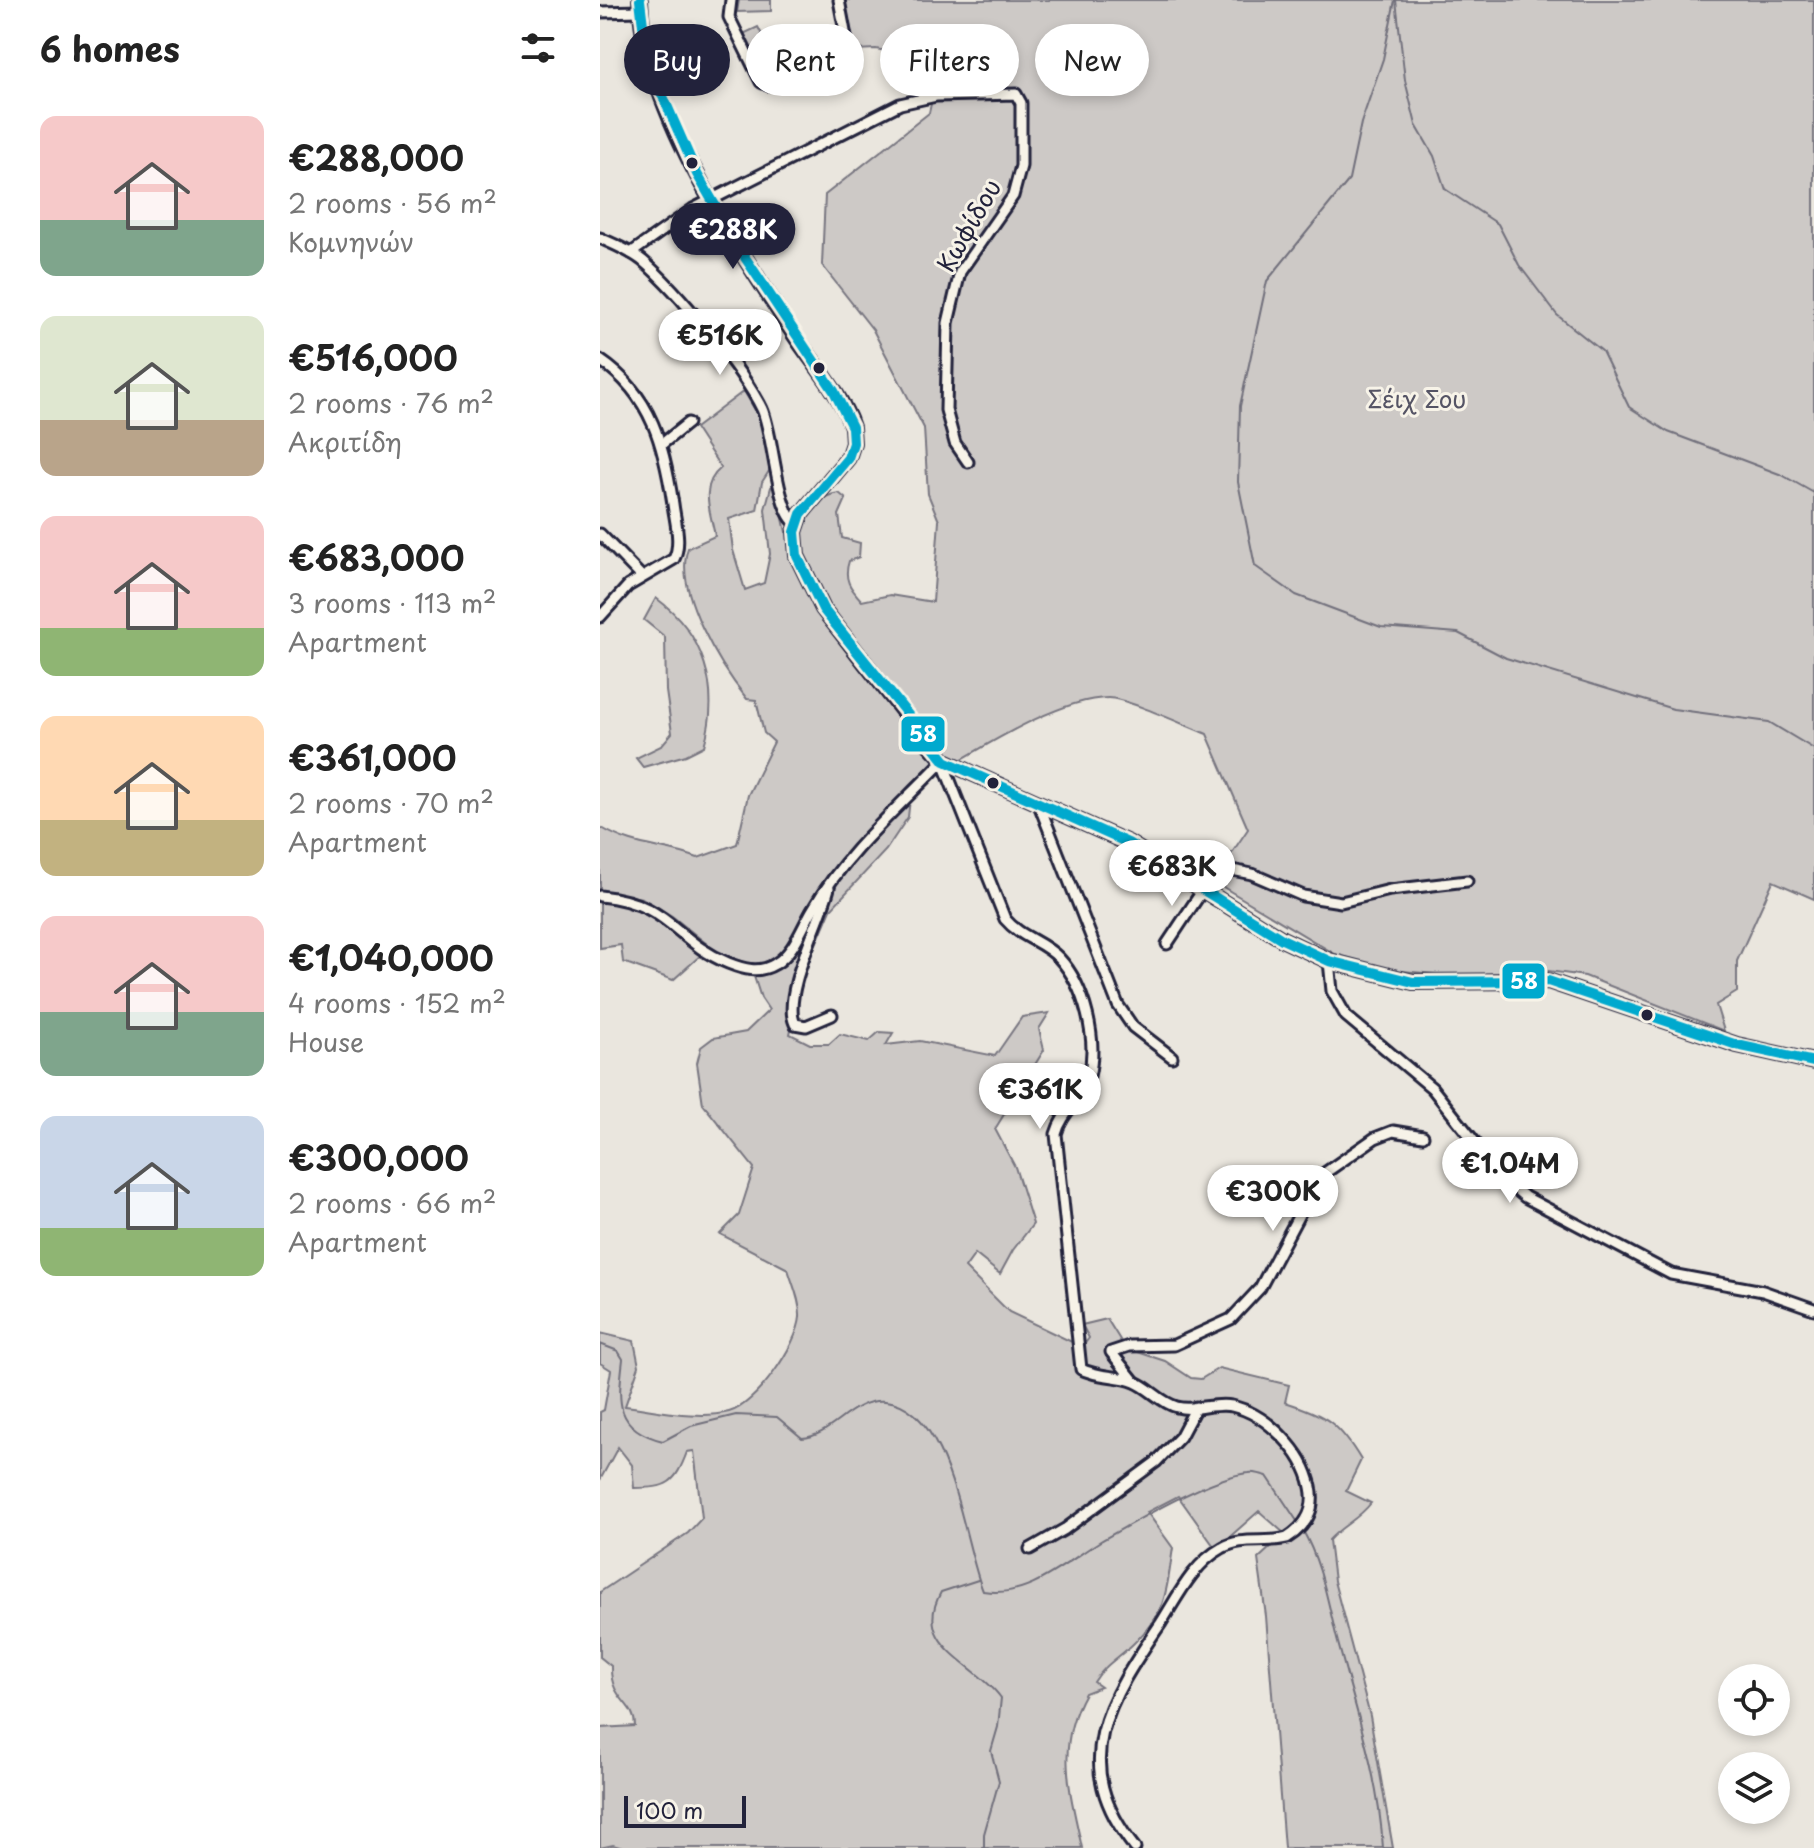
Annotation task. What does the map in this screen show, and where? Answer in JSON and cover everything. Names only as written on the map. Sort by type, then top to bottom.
[{"type":"main road","points":[[640,6],[649,56],[665,103],[713,199],[852,427],[853,443],[845,463],[807,504],[797,524],[795,540],[799,564],[823,609],[941,758],[972,775],[1128,843],[1282,939],[1329,961],[1413,982],[1548,981],[1737,1045],[1814,1062]]},
{"type":"street","points":[[731,0],[729,17],[763,84],[850,58],[839,0]]},
{"type":"street","points":[[600,12],[640,6]]},
{"type":"street","name":"Κωφίδου","points":[[631,253],[693,209],[900,104],[936,96],[1009,94],[1020,97],[1021,166],[1013,196],[960,272],[948,323],[946,410],[955,443],[968,462]]},
{"type":"street","points":[[600,238],[631,253],[685,305],[755,397],[770,432],[786,510],[797,524]]},
{"type":"street","points":[[600,360],[641,398],[662,444],[677,551],[672,560],[642,577],[611,601],[600,617]]},
{"type":"street","points":[[662,444],[688,423]]},
{"type":"street","points":[[600,534],[642,577]]},
{"type":"street","points":[[600,896],[642,904],[671,921],[719,959],[759,970],[775,964],[786,955],[831,880],[861,842],[907,799],[942,762],[941,758]]},
{"type":"street","points":[[941,758],[1005,919],[1017,933],[1058,957],[1075,981],[1087,1018],[1090,1074],[1084,1089],[1060,1119],[1056,1134],[1078,1361],[1081,1369],[1089,1373],[1134,1381]]},
{"type":"street","points":[[1038,802],[1118,1005],[1133,1027],[1172,1057]]},
{"type":"street","points":[[1167,944],[1222,868],[1252,874],[1303,896],[1341,902],[1390,890],[1467,881]]},
{"type":"street","points":[[831,880],[822,915],[800,972],[791,1016],[795,1024],[806,1026],[832,1015]]},
{"type":"street","points":[[1329,961],[1332,991],[1346,1016],[1432,1088],[1504,1179],[1525,1197],[1671,1274],[1763,1291],[1814,1309]]},
{"type":"street","points":[[1135,1848],[1116,1821],[1098,1769],[1101,1728],[1109,1706],[1140,1653],[1208,1557],[1234,1542],[1287,1538],[1301,1528],[1313,1505],[1305,1468],[1285,1441],[1256,1416],[1231,1406],[1175,1407],[1134,1381],[1111,1352],[1129,1346],[1174,1345],[1231,1319],[1260,1288],[1319,1177],[1375,1138],[1393,1131],[1423,1136]]},
{"type":"street","points":[[1030,1549],[1065,1529],[1156,1462],[1180,1437],[1196,1407]]},
{"type":"green space","points":[[739,0],[771,0],[771,11],[737,12]]},
{"type":"green space","name":"Σέιχ Σου","points":[[845,0],[1814,0],[1814,899],[1773,881],[1737,961],[1737,992],[1716,1005],[1724,1031],[1585,976],[1541,970],[1458,976],[1391,970],[1335,954],[1213,881],[1248,829],[1207,734],[1142,707],[1108,698],[1051,712],[959,761],[938,746],[936,765],[911,790],[908,817],[886,850],[831,909],[804,972],[790,1034],[810,1044],[829,1044],[840,1034],[869,1041],[879,1032],[893,1033],[886,1045],[920,1041],[995,1056],[1022,1017],[1049,1013],[1039,1029],[1044,1050],[995,1129],[1015,1167],[1033,1224],[1000,1274],[975,1254],[965,1268],[1009,1312],[1072,1342],[1078,1353],[1089,1338],[1082,1325],[1107,1319],[1125,1348],[1165,1361],[1191,1378],[1201,1379],[1219,1368],[1289,1385],[1285,1402],[1321,1416],[1338,1429],[1353,1447],[1361,1460],[1346,1491],[1371,1503],[1329,1540],[1334,1581],[1370,1716],[1393,1848],[1284,1848],[1266,1616],[1258,1559],[1285,1534],[1259,1511],[1216,1549],[1178,1496],[1147,1512],[1173,1548],[1164,1600],[1145,1631],[1098,1676],[1094,1682],[1101,1687],[1085,1693],[1070,1732],[1068,1769],[1082,1848],[623,1848],[613,1845],[600,1848],[600,1728],[635,1726],[631,1711],[614,1687],[611,1666],[600,1657],[600,1592],[688,1533],[702,1518],[694,1451],[687,1452],[669,1482],[655,1487],[634,1488],[632,1465],[618,1447],[600,1480],[600,1412],[604,1410],[611,1370],[600,1363],[600,1333],[634,1341],[639,1366],[625,1406],[677,1414],[717,1414],[740,1407],[763,1386],[784,1357],[800,1317],[798,1299],[788,1269],[720,1234],[739,1215],[754,1168],[703,1104],[697,1063],[701,1047],[713,1038],[746,1032],[769,1010],[761,998],[750,964],[717,952],[672,916],[642,898],[600,891],[600,827],[637,843],[698,858],[737,844],[748,795],[774,742],[764,733],[756,700],[747,699],[713,648],[693,606],[687,585],[685,565],[688,548],[715,536],[708,491],[714,475],[721,468],[695,428],[744,391],[762,422],[771,468],[762,482],[757,510],[729,519],[733,550],[745,590],[764,583],[770,554],[765,509],[771,487],[776,486],[786,532],[800,534],[819,502],[825,498],[839,493],[846,499],[839,515],[842,538],[860,543],[859,557],[849,561],[847,578],[862,601],[890,595],[933,602],[939,521],[928,494],[924,428],[873,330],[822,265],[825,195],[929,113],[933,96],[1019,96],[1019,24],[880,24],[880,50],[864,50],[864,24],[850,24]]},
{"type":"green space","points":[[656,598],[673,612],[697,645],[709,683],[709,724],[704,746],[686,755],[643,767],[636,758],[661,746],[672,733],[666,691],[665,637],[644,620]]},
{"type":"green space","points":[[600,902],[643,912],[702,954],[673,980],[623,962],[621,945],[600,948]]},
{"type":"waterway","points":[[1395,0],[1383,59],[1361,123],[1349,180],[1267,281],[1240,406],[1238,482],[1255,566],[1296,595],[1381,627],[1458,633],[1506,658],[1673,709],[1769,722],[1814,749]]},
{"type":"waterway","points":[[1396,0],[1405,80],[1416,125],[1434,156],[1445,189],[1498,224],[1519,265],[1557,315],[1602,351],[1629,407],[1668,432],[1782,475],[1814,493]]},
{"type":"waterway","points":[[600,1344],[618,1351],[623,1359],[620,1388],[627,1421],[647,1436],[663,1441],[691,1426],[736,1415],[777,1417],[802,1438],[823,1431],[862,1405],[885,1401],[907,1409],[925,1426],[940,1451],[961,1511],[983,1591],[1015,1590],[1030,1585],[1152,1512],[1234,1476],[1251,1473],[1267,1476],[1299,1524]]},
{"type":"waterway","points":[[1302,1529],[1327,1596],[1365,1742],[1377,1795],[1383,1848]]},
{"type":"waterway","points":[[978,1580],[941,1592],[934,1611],[934,1626],[950,1652],[1001,1698],[998,1727],[991,1751],[999,1781],[984,1834],[984,1848]]},
{"type":"transit line","name":"58","points":[[640,0],[645,42],[658,85],[697,174],[746,259],[834,391],[852,427],[853,443],[848,458],[801,514],[795,532],[797,556],[823,609],[945,761],[1128,843],[1282,939],[1329,961],[1413,982],[1548,981],[1737,1045],[1814,1062]]}]
